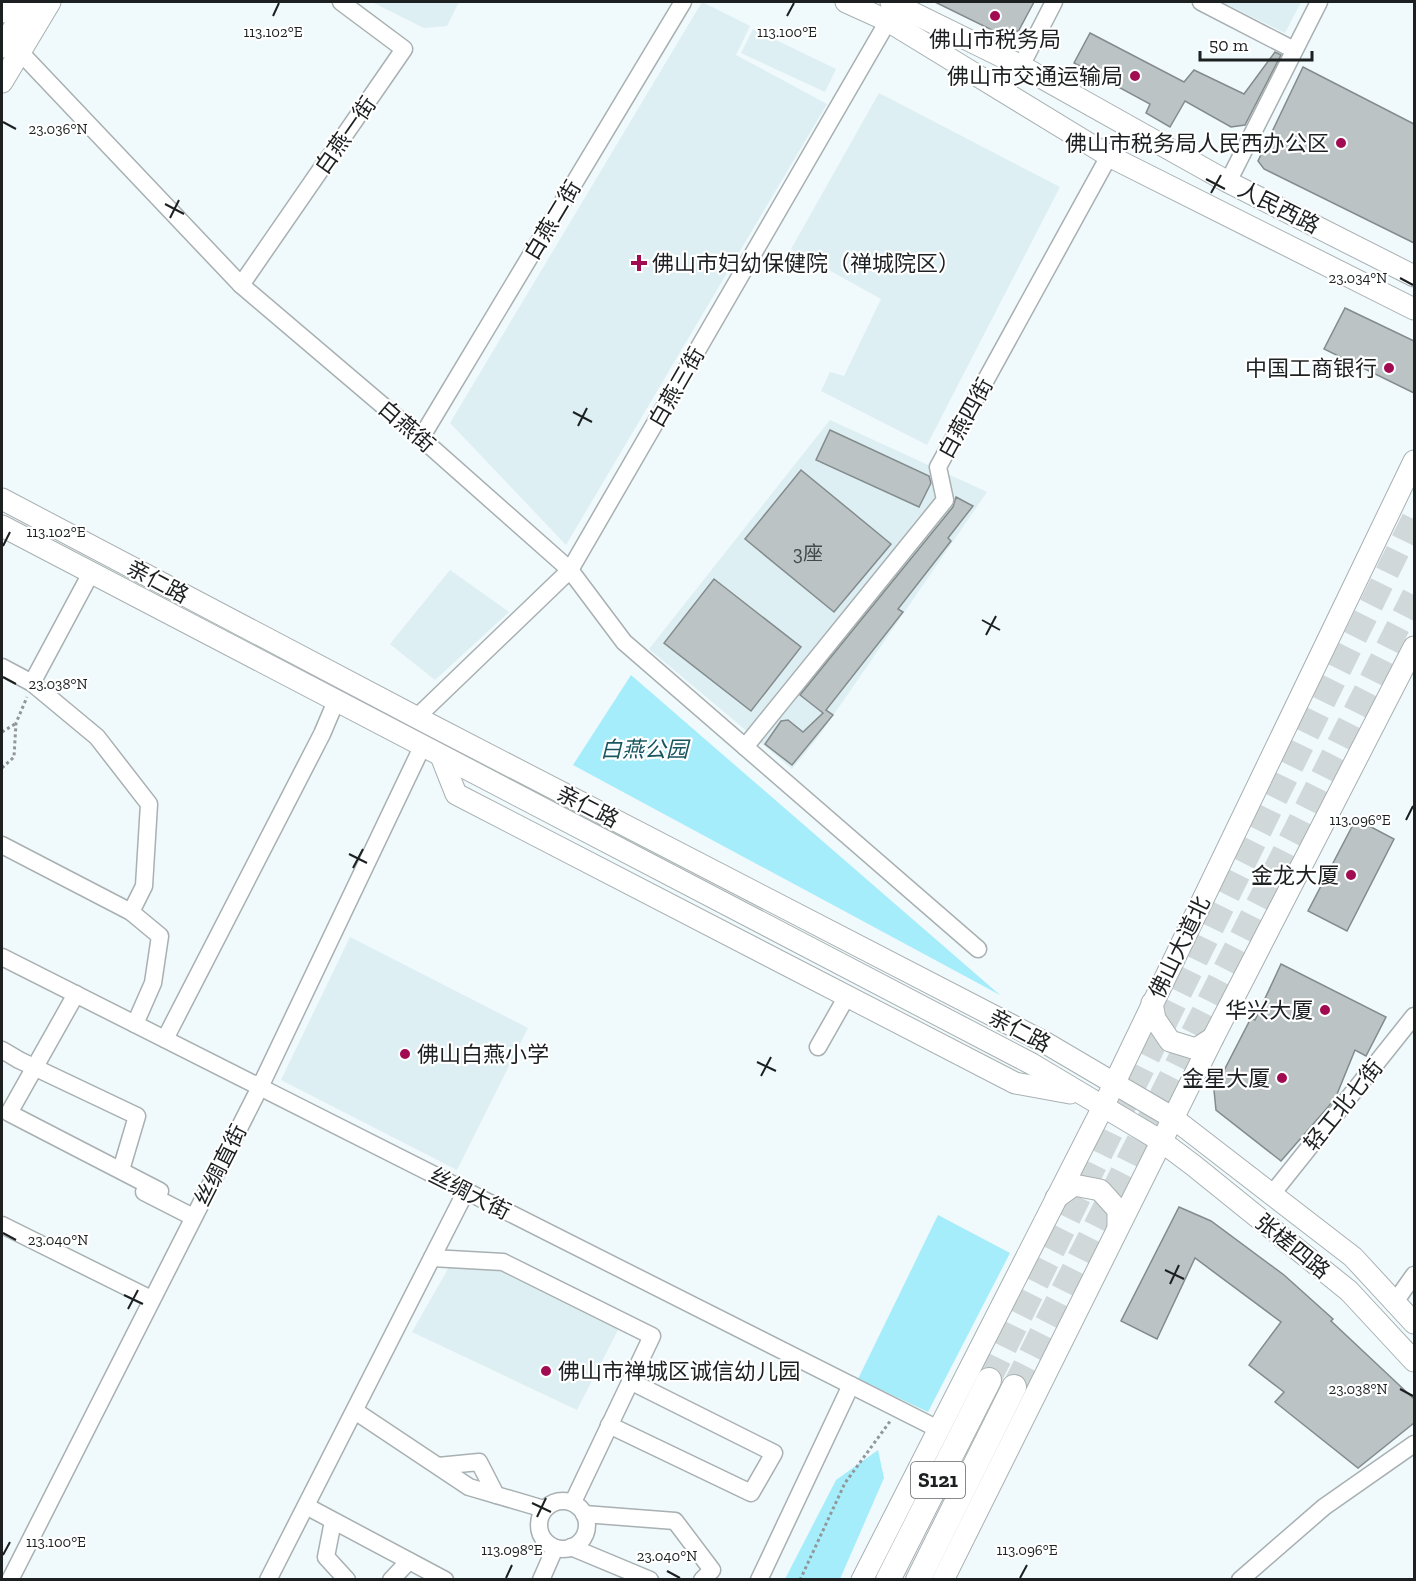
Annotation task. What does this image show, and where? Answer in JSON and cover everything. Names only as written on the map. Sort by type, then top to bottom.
[{"type":"highway","name":"S121","points":[[888,1580],[989,1380]]},
{"type":"highway","name":"S121","points":[[918,1580],[1025,1390]]},
{"type":"main road","points":[[2,12],[8,2]]},
{"type":"main road","points":[[2,82],[11,50],[30,2]]},
{"type":"main road","points":[[11,50],[50,2]]},
{"type":"main road","name":"人民西路","points":[[846,2],[889,11],[1021,66],[1228,182],[1414,276]]},
{"type":"main road","name":"人民西路","points":[[889,11],[1109,156],[1414,309]]},
{"type":"main road","name":"佛山大道北","points":[[862,1580],[1102,1107],[1414,461]]},
{"type":"main road","name":"亲仁路","points":[[2,499],[1033,1037],[1173,1118]]},
{"type":"main road","name":"亲仁路","points":[[2,526],[1032,1064],[1161,1141]]},
{"type":"main road","points":[[943,1580],[1025,1390],[1118,1227],[1414,646]]},
{"type":"main road","points":[[441,756],[456,794],[1016,1083],[1083,1095]]},
{"type":"main road","points":[[1152,1003],[1155,1019],[1170,1041],[1196,1049],[1213,1038]]},
{"type":"main road","name":"张槎四路","points":[[1173,1118],[1353,1257],[1414,1323]]},
{"type":"main road","name":"张槎四路","points":[[1161,1141],[1349,1291],[1414,1361]]},
{"type":"main road","points":[[1055,1198],[1074,1185],[1100,1190],[1118,1210],[1118,1227]]},
{"type":"street","name":"白燕一街","points":[[241,285],[404,49],[341,2]]},
{"type":"street","name":"白燕二街","points":[[421,438],[683,2]]},
{"type":"street","points":[[1021,66],[1054,2]]},
{"type":"street","points":[[1201,2],[1294,50]]},
{"type":"street","points":[[1228,182],[1319,2]]},
{"type":"street","name":"白燕三街","points":[[417,717],[570,570],[889,11]]},
{"type":"street","name":"白燕街","points":[[11,50],[241,285],[421,438],[570,570],[624,642],[978,949]]},
{"type":"street","name":"白燕四街","points":[[745,747],[945,500],[938,467],[1109,156]]},
{"type":"street","points":[[32,683],[91,573]]},
{"type":"street","points":[[2,667],[32,683],[97,737],[149,804],[144,886],[131,912]]},
{"type":"street","points":[[165,1039],[322,734],[336,701]]},
{"type":"street","name":"丝绸直街","points":[[10,1580],[260,1087],[422,747]]},
{"type":"street","points":[[2,845],[131,912],[160,936],[153,983],[135,1024]]},
{"type":"street","name":"丝绸大街","points":[[2,957],[938,1429]]},
{"type":"street","points":[[76,994],[9,1113],[160,1191]]},
{"type":"street","points":[[818,1047],[847,996]]},
{"type":"street","name":"轻工北七街","points":[[1272,1194],[1414,1016]]},
{"type":"street","points":[[2,1050],[137,1116],[121,1170]]},
{"type":"street","points":[[2,1119],[193,1217]]},
{"type":"street","points":[[268,1580],[466,1191]]},
{"type":"street","points":[[2,1225],[151,1299]]},
{"type":"street","points":[[432,1258],[503,1262],[652,1336],[609,1425],[579,1508],[587,1529],[578,1544],[563,1548],[541,1580]]},
{"type":"street","points":[[1395,1302],[1414,1275]]},
{"type":"street","points":[[609,1425],[751,1494],[774,1453],[630,1381]]},
{"type":"street","points":[[759,1580],[850,1385]]},
{"type":"street","points":[[354,1411],[469,1487],[544,1509]]},
{"type":"street","points":[[1240,1580],[1324,1507],[1414,1444]]},
{"type":"street","points":[[438,1466],[479,1462],[496,1495]]},
{"type":"street","points":[[650,1580],[542,1539],[538,1523],[544,1509],[557,1501],[579,1508],[675,1521],[712,1570],[702,1580]]},
{"type":"street","points":[[306,1506],[445,1580]]},
{"type":"street","points":[[333,1521],[326,1557],[347,1580]]},
{"type":"street","points":[[391,1580],[409,1561]]},
{"type":"path","points":[[2,768],[14,758],[16,723],[32,683]]},
{"type":"path","points":[[2,732],[16,723]]},
{"type":"path","points":[[800,1580],[845,1483],[899,1410]]},
{"type":"shaded area","points":[[372,2],[459,2],[447,26],[424,28]]},
{"type":"shaded area","name":"佛山市妇幼保健院（禅城院区）","points":[[702,2],[750,26],[736,55],[827,104],[566,545],[450,423]]},
{"type":"shaded area","points":[[1222,2],[1301,2],[1285,33]]},
{"type":"shaded area","points":[[753,29],[836,69],[825,92],[741,53]]},
{"type":"shaded area","points":[[879,93],[1060,187],[927,445],[821,391],[830,372],[844,376],[881,299],[791,249]]},
{"type":"shaded area","points":[[830,420],[987,492],[819,736],[792,769],[649,649]]},
{"type":"shaded area","points":[[450,570],[509,612],[435,680],[390,644]]},
{"type":"shaded area","name":"佛山白燕小学","points":[[350,937],[528,1028],[457,1170],[281,1080]]},
{"type":"shaded area","name":"佛山市禅城区诚信幼儿园","points":[[502,1266],[620,1326],[577,1410],[412,1332],[449,1267]]},
{"type":"green space","name":"白燕公园","points":[[631,675],[1000,995],[573,765]]},
{"type":"green space","points":[[938,1215],[1010,1253],[928,1412],[858,1379]]},
{"type":"green space","points":[[878,1450],[884,1478],[840,1579],[785,1579],[836,1480]]},
{"type":"building","name":"佛山市税务局","points":[[935,2],[1034,2],[1019,30],[1008,38]]},
{"type":"building","name":"佛山市交通运输局","points":[[1090,33],[1184,82],[1194,70],[1244,94],[1275,52],[1281,55],[1245,125],[1231,127],[1185,101],[1170,127],[1146,113],[1150,104],[1074,63]]},
{"type":"building","name":"佛山市税务局人民西办公区","points":[[1303,67],[1414,124],[1414,243],[1264,169],[1258,161]]},
{"type":"building","name":"中国工商银行","points":[[1345,308],[1414,341],[1414,393],[1324,349]]},
{"type":"building","points":[[830,430],[929,476],[931,483],[919,507],[816,460]]},
{"type":"building","points":[[801,470],[891,544],[834,612],[745,539]]},
{"type":"building","points":[[956,497],[973,506],[948,538],[951,541],[898,609],[903,612],[826,710],[833,715],[792,765],[765,744],[781,721],[788,720],[803,732],[823,713],[800,695],[953,507]]},
{"type":"building","points":[[714,579],[801,647],[751,711],[664,643]]},
{"type":"building","name":"金龙大厦","points":[[1356,819],[1394,839],[1347,931],[1308,911]]},
{"type":"building","name":"金星大厦","points":[[1281,964],[1386,1017],[1366,1056],[1355,1050],[1335,1099],[1281,1161],[1216,1110],[1214,1090],[1251,1018],[1255,1020]]},
{"type":"building","points":[[1179,1207],[1211,1221],[1284,1275],[1333,1319],[1331,1321],[1414,1399],[1414,1423],[1358,1468],[1275,1402],[1284,1392],[1249,1365],[1281,1322],[1195,1258],[1157,1339],[1121,1321]]},
{"type":"tunnel","points":[[989,1380],[1414,518]]},
{"type":"tunnel","points":[[1014,1387],[1414,595]]},
{"type":"place","name":"佛山市税务局","points":[[995,16]]},
{"type":"place","name":"佛山市交通运输局","points":[[1135,76]]},
{"type":"place","name":"佛山市税务局人民西办公区","points":[[1341,143]]},
{"type":"place","name":"佛山市妇幼保健院（禅城院区）","points":[[639,263]]},
{"type":"place","name":"中国工商银行","points":[[1389,368]]},
{"type":"place","name":"金龙大厦","points":[[1351,875]]},
{"type":"place","name":"华兴大厦","points":[[1325,1010]]},
{"type":"place","name":"佛山白燕小学","points":[[405,1054]]},
{"type":"place","name":"金星大厦","points":[[1282,1078]]},
{"type":"place","name":"佛山市禅城区诚信幼儿园","points":[[546,1371]]}]
